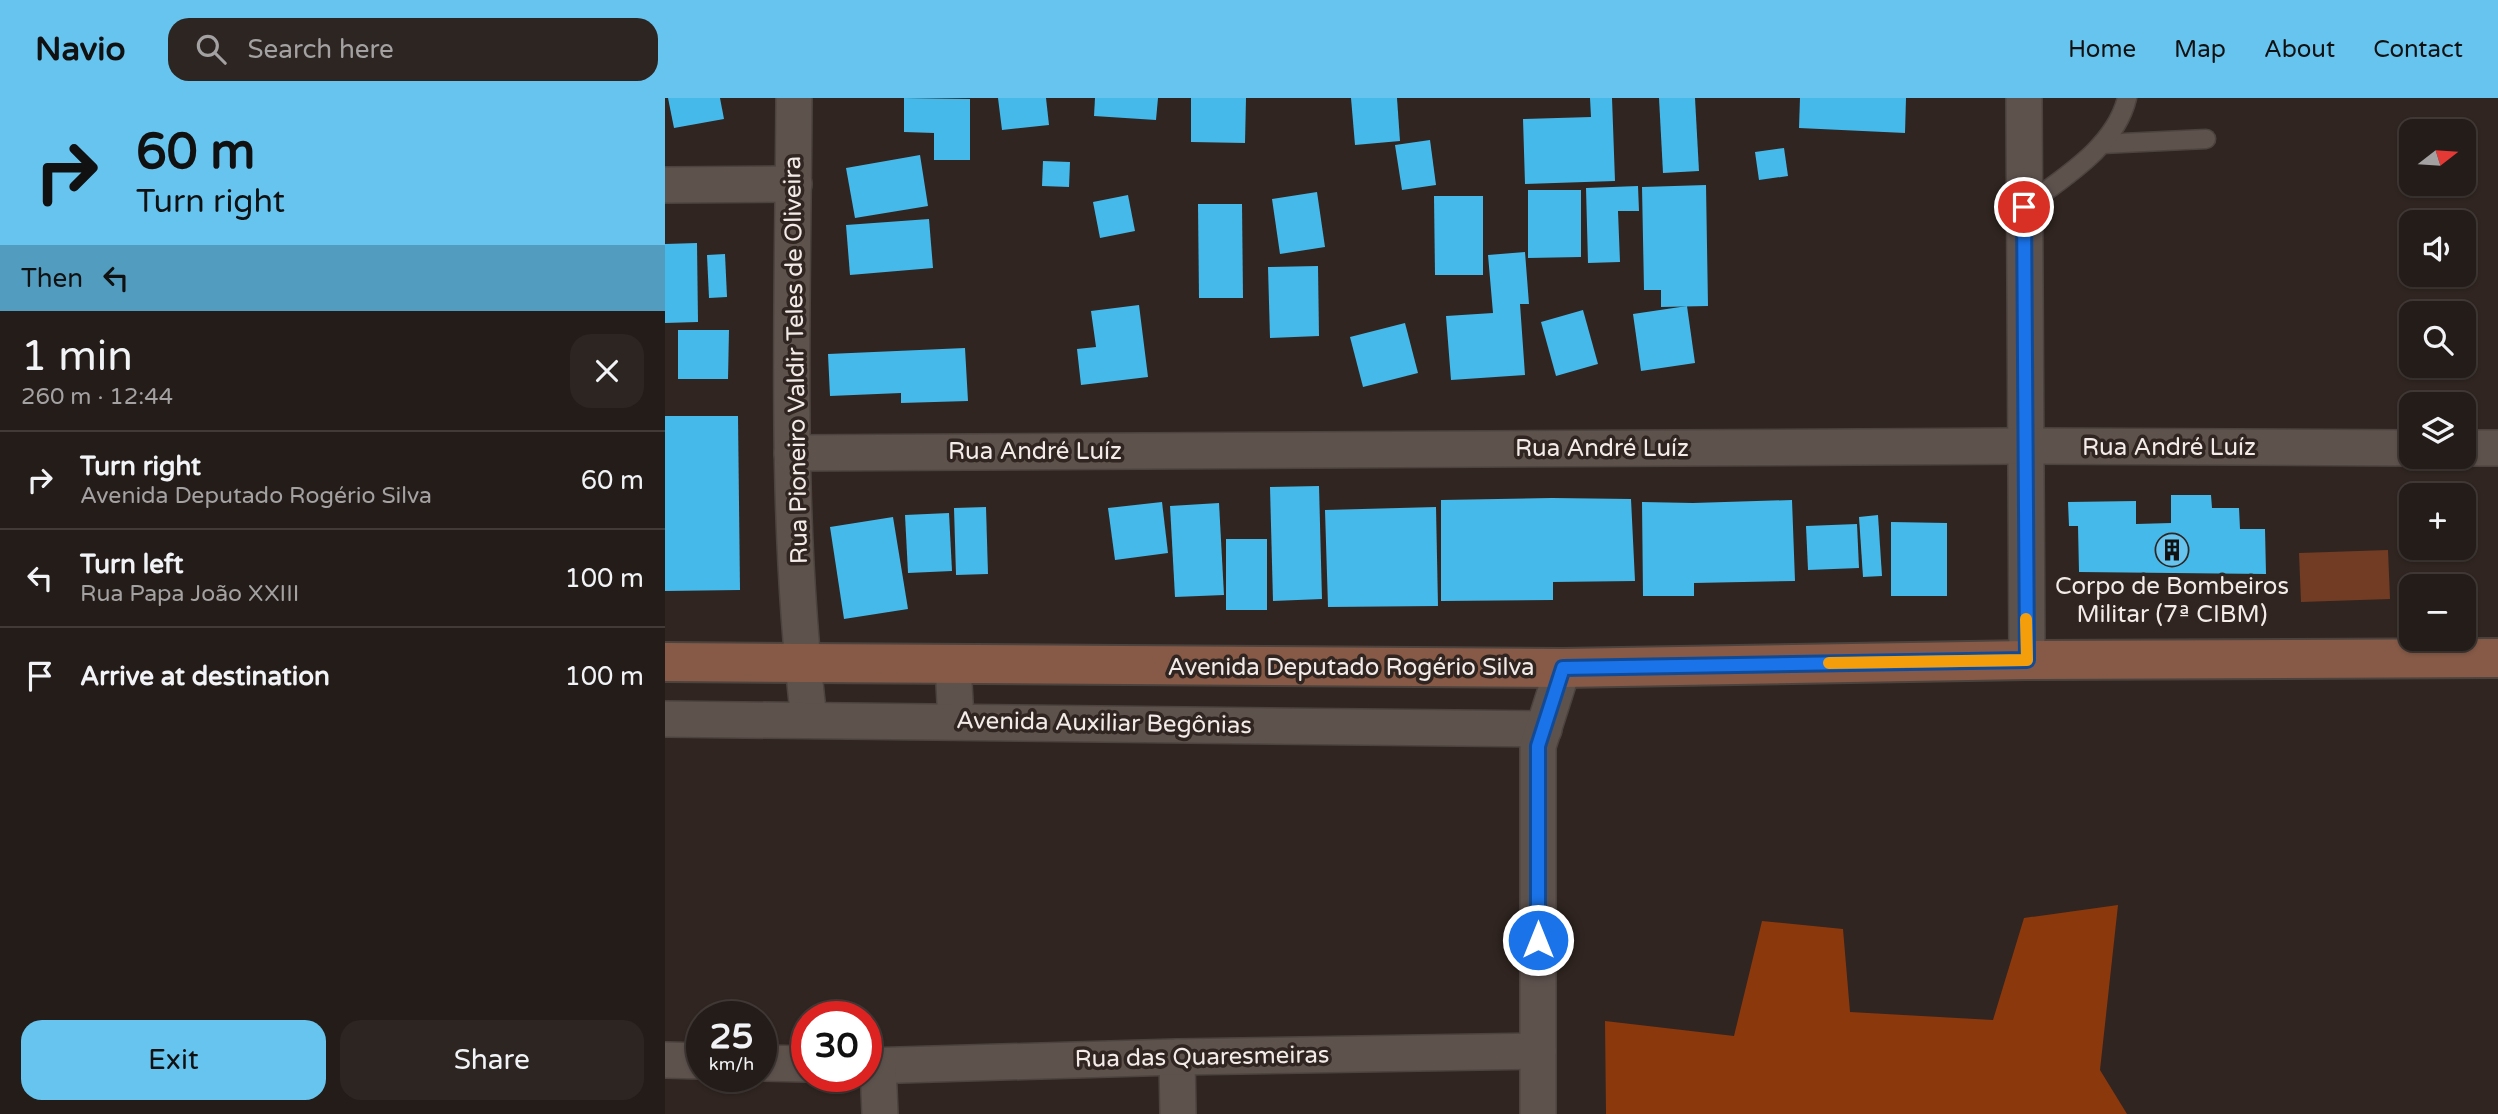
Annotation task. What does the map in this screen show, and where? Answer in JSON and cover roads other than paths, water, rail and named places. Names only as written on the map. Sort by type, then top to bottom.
[{"type":"street","name":"Rua Pioneiro Valdir Teles de Oliveira","points":[[794,98],[792,453],[803,664],[809,719]]},
{"type":"street","points":[[2024,98],[2027,660]]},
{"type":"street","points":[[665,185],[794,184]]},
{"type":"street","name":"Rua André Luíz","points":[[792,453],[2025,446],[2399,448]]},
{"type":"street","points":[[2476,448],[2498,448]]},
{"type":"street","name":"Avenida Deputado Rogério Silva","points":[[665,662],[1563,668],[2027,660],[2498,658]]},
{"type":"street","points":[[953,665],[956,721]]},
{"type":"street","points":[[1538,1114],[1538,746],[1563,668]]},
{"type":"street","name":"Avenida Auxiliar Begônias","points":[[665,719],[1544,729]]},
{"type":"street","name":"Rua das Quaresmeiras","points":[[882,1066],[1538,1051]]},
{"type":"street","points":[[1177,1057],[1178,1114]]},
{"type":"street","points":[[665,1060],[686,1061]]},
{"type":"street","points":[[876,1092],[880,1114]]},
{"type":"lane","points":[[2024,207],[2102,144],[2123,113],[2127,98]]},
{"type":"lane","points":[[2102,144],[2206,139]]},
{"type":"place","name":"Corpo de Bombeiros Militar (7ª CIBM)","points":[[2172,550]]}]
